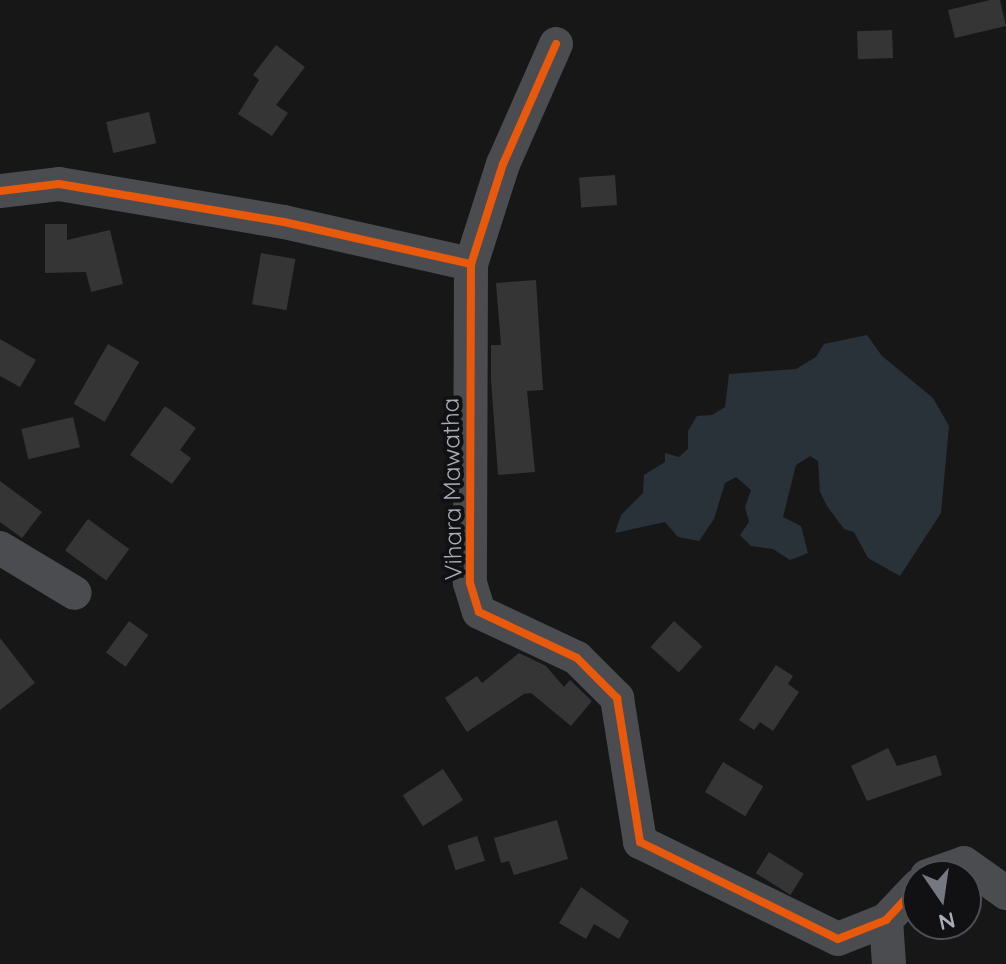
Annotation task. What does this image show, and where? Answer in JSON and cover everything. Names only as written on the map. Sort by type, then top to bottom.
[{"type":"street","name":"Vihara Mawatha","points":[[556,44],[503,164],[471,264],[470,583],[479,612],[577,658],[617,698],[640,842],[838,939],[886,920],[902,903]]},
{"type":"street","points":[[0,191],[59,184],[284,222],[471,264]]},
{"type":"street","points":[[0,548],[75,593]]},
{"type":"street","points":[[982,876],[1006,893]]},
{"type":"street","points":[[886,920],[889,964]]},
{"type":"shaded area","points":[[867,335],[882,356],[933,398],[949,426],[941,513],[900,576],[868,558],[854,532],[844,529],[820,492],[818,461],[810,456],[796,465],[783,517],[801,526],[808,553],[790,560],[773,549],[751,546],[740,535],[749,522],[745,507],[751,490],[736,477],[725,483],[714,519],[699,541],[678,537],[665,522],[615,533],[621,515],[643,493],[644,475],[665,462],[665,453],[679,457],[688,449],[688,431],[697,416],[712,415],[725,407],[729,374],[796,369],[816,357],[824,344]]},
{"type":"building","points":[[1000,0],[1006,26],[955,38],[948,10]]},
{"type":"building","points":[[892,30],[893,58],[858,59],[857,31]]},
{"type":"building","points":[[276,45],[305,67],[276,105],[288,113],[272,136],[238,114],[259,80],[253,75]]},
{"type":"building","points":[[149,112],[156,143],[113,153],[106,122]]},
{"type":"building","points":[[615,175],[617,205],[581,207],[579,178]]},
{"type":"building","points":[[45,224],[67,224],[67,240],[110,230],[123,284],[91,292],[86,272],[45,273]]},
{"type":"building","points":[[261,253],[295,259],[286,310],[252,304]]},
{"type":"building","points":[[536,280],[543,390],[527,391],[535,472],[498,475],[491,380],[491,345],[501,345],[496,283]]},
{"type":"building","points":[[0,339],[36,360],[20,387],[0,376]]},
{"type":"building","points":[[108,344],[139,362],[105,422],[74,404]]},
{"type":"building","points":[[165,406],[196,428],[180,450],[191,458],[172,484],[130,455]]},
{"type":"building","points":[[73,417],[80,447],[28,459],[21,429]]},
{"type":"building","points":[[0,481],[42,512],[22,538],[0,522]]},
{"type":"building","points":[[88,519],[129,549],[106,581],[65,551]]},
{"type":"building","points":[[129,621],[148,635],[125,667],[106,653]]},
{"type":"building","points":[[674,621],[702,646],[679,672],[651,647]]},
{"type":"building","points":[[0,638],[35,683],[0,710]]},
{"type":"building","points":[[519,653],[546,666],[564,687],[570,680],[592,701],[571,726],[531,693],[524,694],[467,732],[445,698],[477,676],[482,683]]},
{"type":"building","points":[[776,665],[793,676],[788,684],[799,692],[773,731],[760,722],[754,730],[739,720]]},
{"type":"building","points":[[888,748],[897,766],[936,755],[942,775],[867,801],[851,766]]},
{"type":"building","points":[[723,762],[763,786],[745,816],[705,792]]},
{"type":"building","points":[[443,769],[463,800],[423,826],[403,795]]},
{"type":"building","points":[[557,820],[568,859],[514,875],[509,861],[501,863],[494,838]]},
{"type":"building","points":[[477,836],[485,861],[456,870],[448,846]]},
{"type":"building","points":[[769,852],[804,874],[791,895],[756,873]]},
{"type":"building","points":[[581,887],[629,921],[619,939],[594,924],[586,939],[559,923]]},
{"type":"cycle path","points":[[556,44],[503,164],[471,264],[470,583],[479,612],[577,658],[617,698],[640,842],[838,939],[886,920],[902,903]]},
{"type":"cycle path","points":[[0,191],[59,184],[284,222],[471,264]]}]
